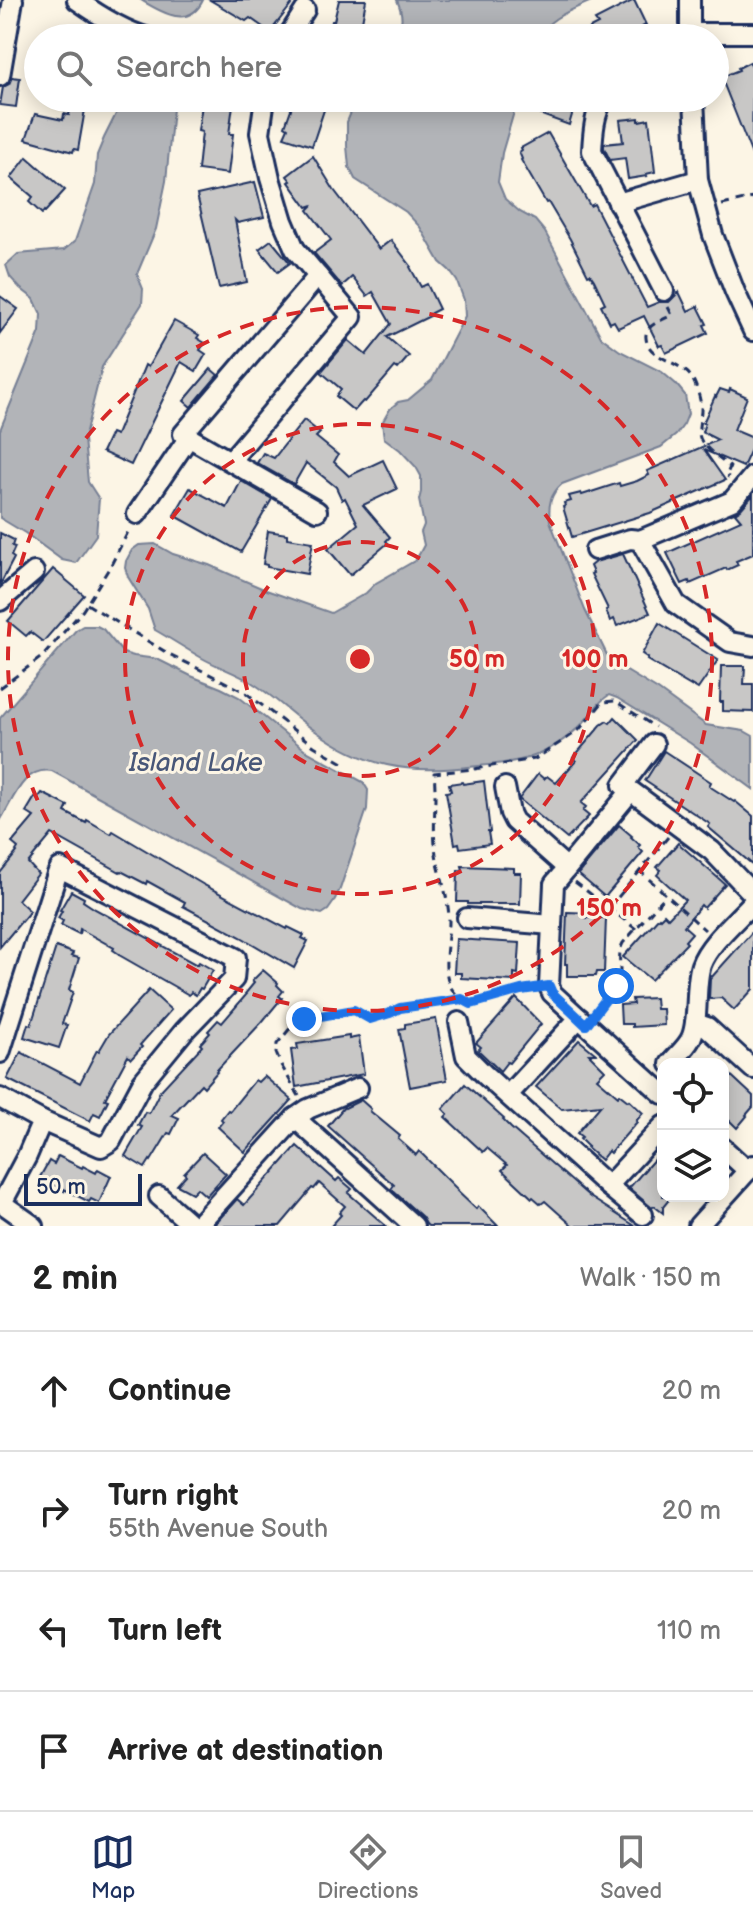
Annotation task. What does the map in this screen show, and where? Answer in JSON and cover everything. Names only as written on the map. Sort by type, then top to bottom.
[{"type":"street","points":[[0,76],[13,0]]},
{"type":"street","points":[[77,0],[117,24]]},
{"type":"street","points":[[690,0],[690,24]]},
{"type":"street","points":[[296,24],[305,10]]},
{"type":"street","points":[[729,34],[753,33]]},
{"type":"street","points":[[231,460],[352,317],[295,249],[278,207],[260,133],[263,112]]},
{"type":"street","points":[[597,112],[592,151],[664,291]]},
{"type":"street","points":[[695,112],[698,180],[713,235],[744,289],[753,331]]},
{"type":"street","points":[[618,203],[698,180]]},
{"type":"street","points":[[137,514],[186,436],[318,276]]},
{"type":"street","points":[[186,436],[317,511]]},
{"type":"street","points":[[595,550],[630,539],[640,540],[732,501],[750,481]]},
{"type":"street","points":[[640,540],[676,604],[730,642],[753,646]]},
{"type":"street","points":[[0,601],[34,572]]},
{"type":"street","points":[[657,1081],[582,1021],[552,993],[549,986],[554,884],[627,788],[658,738]]},
{"type":"street","points":[[505,787],[514,821],[565,871]]},
{"type":"street","points":[[627,788],[712,851],[753,894]]},
{"type":"street","points":[[0,1053],[60,868],[236,958],[234,979],[184,1031],[143,1081],[111,1141],[101,1147],[0,1098]]},
{"type":"street","points":[[675,1058],[692,1038],[701,964],[717,941],[753,902]]},
{"type":"street","points":[[467,918],[552,925]]},
{"type":"street","points":[[508,1095],[582,1021]]},
{"type":"street","points":[[459,1022],[466,1056],[643,1215]]},
{"type":"street","points":[[695,1023],[707,1027],[753,1069]]},
{"type":"street","points":[[159,1196],[195,1226],[301,1114],[358,1088]]},
{"type":"street","points":[[301,1114],[414,1226]]},
{"type":"street","points":[[34,1226],[1,1203],[42,1121]]},
{"type":"street","points":[[608,1186],[659,1130]]},
{"type":"street","points":[[710,1222],[750,1168],[729,1152]]},
{"type":"path","points":[[706,209],[753,198]]},
{"type":"path","points":[[664,291],[664,299],[672,315],[650,327],[645,335],[650,350],[685,368],[694,380],[701,407],[701,442],[730,467],[726,476],[750,481]]},
{"type":"path","points":[[0,688],[43,656],[87,604],[137,514]]},
{"type":"path","points":[[87,604],[175,658],[245,692],[314,746],[345,764]]},
{"type":"path","points":[[549,986],[471,1004],[449,984],[446,971],[449,919],[436,852],[437,795],[434,773],[535,759],[578,731],[603,702],[608,701],[615,701],[658,738]]},
{"type":"path","points":[[609,908],[677,826]]},
{"type":"path","points":[[565,871],[636,929]]},
{"type":"path","points":[[640,871],[717,941]]},
{"type":"path","points":[[582,1021],[616,986],[620,970],[619,950],[666,895]]},
{"type":"path","points":[[301,1114],[276,1053],[277,1044],[297,1020],[354,1010],[370,1019],[400,1008],[462,999]]},
{"type":"water","points":[[141,0],[203,0],[190,14],[174,16]]},
{"type":"water","points":[[397,0],[593,0],[549,24],[400,24],[401,11]]},
{"type":"water","points":[[117,112],[173,112],[166,181],[156,229],[137,274],[143,289],[142,304],[102,367],[84,439],[88,482],[99,499],[96,535],[76,563],[62,560],[0,518],[0,430],[40,332],[41,314],[34,299],[10,277],[6,265],[18,254],[64,250],[75,241],[95,184],[97,155]]},
{"type":"water","points":[[351,112],[514,112],[502,153],[498,182],[505,199],[535,220],[545,232],[601,337],[620,351],[662,372],[676,384],[685,395],[688,414],[676,435],[661,447],[562,484],[551,501],[550,521],[585,610],[610,661],[658,690],[706,725],[744,731],[753,736],[753,789],[690,743],[609,695],[570,735],[527,758],[446,769],[387,765],[369,760],[333,742],[251,682],[155,630],[148,609],[125,568],[132,550],[139,545],[155,544],[173,554],[331,613],[416,560],[424,545],[419,500],[421,476],[400,450],[384,438],[382,423],[398,402],[408,400],[432,380],[465,316],[464,300],[457,281],[440,262],[420,227],[406,212],[355,179],[349,167],[347,122]]},
{"type":"water","name":"Island Lake","points":[[83,626],[103,629],[123,653],[157,659],[239,697],[308,752],[363,782],[368,790],[367,809],[340,889],[328,910],[322,914],[302,909],[52,771],[42,771],[26,779],[0,821],[0,718],[76,630]]},
{"type":"building","points":[[210,0],[295,0],[276,24],[259,24],[250,18],[246,21]]},
{"type":"building","points":[[339,0],[366,0],[362,24],[331,24]]},
{"type":"building","points":[[634,0],[646,24],[598,24],[595,20]]},
{"type":"building","points":[[750,62],[753,70],[752,155],[729,97],[729,74]]},
{"type":"building","points":[[12,77],[20,78],[16,107],[0,105],[3,87],[9,84]]},
{"type":"building","points":[[70,112],[85,112],[78,150],[74,149],[73,152],[26,139],[35,114],[63,120],[64,114],[69,115]]},
{"type":"building","points":[[201,112],[232,112],[228,174],[198,170],[202,132],[198,131]]},
{"type":"building","points":[[290,112],[323,112],[312,146],[284,137],[288,128],[285,126]]},
{"type":"building","points":[[536,112],[573,112],[569,125]]},
{"type":"building","points":[[639,118],[639,121],[649,119],[655,172],[628,179],[625,158],[610,160],[604,144],[623,142],[620,120]]},
{"type":"building","points":[[548,133],[590,206],[594,204],[647,307],[669,302],[679,292],[688,311],[698,306],[708,333],[666,353],[662,345],[659,346],[644,316],[618,328],[614,321],[610,323],[594,280],[588,275],[570,239],[521,160],[521,148]]},
{"type":"building","points":[[313,156],[334,190],[379,249],[391,240],[411,266],[421,287],[427,284],[439,309],[387,337],[409,356],[354,411],[336,396],[341,389],[321,372],[348,340],[366,355],[391,324],[373,292],[367,296],[352,277],[342,286],[314,253],[331,240],[308,210],[313,205],[307,207],[287,176]]},
{"type":"building","points":[[27,157],[65,190],[42,214],[29,202],[33,197],[11,178]]},
{"type":"building","points":[[255,182],[264,217],[238,223],[235,220],[247,282],[219,288],[197,195]]},
{"type":"building","points":[[271,240],[290,263],[278,272],[259,249]]},
{"type":"building","points":[[0,296],[18,309],[0,333]]},
{"type":"building","points":[[174,321],[199,335],[197,338],[205,343],[200,350],[206,354],[196,371],[181,362],[131,465],[102,452],[111,433],[116,435],[145,365],[148,367]]},
{"type":"building","points":[[211,369],[218,375],[191,407],[184,401]]},
{"type":"building","points":[[720,389],[729,392],[730,389],[747,397],[734,430],[753,438],[743,467],[704,450],[725,480],[650,513],[572,537],[563,507],[564,503],[571,501],[569,496],[637,481],[649,475],[647,471],[718,440],[702,432],[703,423]]},
{"type":"building","points":[[304,420],[320,433],[316,437],[338,455],[334,462],[349,476],[383,460],[397,489],[363,505],[390,537],[386,541],[388,543],[350,575],[328,549],[358,524],[336,487],[306,463],[294,484],[257,463],[263,453],[274,458]]},
{"type":"building","points":[[241,481],[272,499],[241,552],[174,515],[190,488],[227,508]]},
{"type":"building","points":[[753,495],[753,554],[736,561],[738,565],[727,570],[682,584],[667,553],[741,520],[735,513]]},
{"type":"building","points":[[268,531],[313,542],[307,574],[263,564]]},
{"type":"building","points":[[0,533],[14,540],[12,546],[15,547],[11,556],[14,558],[0,585]]},
{"type":"building","points":[[623,554],[650,613],[617,626],[614,619],[610,621],[590,566]]},
{"type":"building","points":[[53,569],[84,595],[43,642],[30,632],[26,636],[8,621]]},
{"type":"building","points":[[659,623],[718,660],[698,689],[647,660],[642,654]]},
{"type":"building","points":[[721,666],[745,666],[744,684],[753,684],[753,712],[723,711],[723,702],[720,702]]},
{"type":"building","points":[[615,717],[638,740],[581,803],[586,807],[583,811],[589,816],[567,839],[519,799],[538,774],[556,783],[601,725],[607,721],[610,723]]},
{"type":"building","points":[[664,751],[711,782],[709,786],[753,816],[753,865],[708,827],[710,824],[645,781]]},
{"type":"building","points":[[484,781],[490,844],[460,848],[459,843],[455,844],[446,792],[451,791],[449,784]]},
{"type":"building","points":[[42,793],[68,806],[65,812],[111,834],[113,831],[204,885],[304,935],[302,938],[308,941],[294,968],[183,906],[185,902],[147,881],[146,884],[120,872],[52,834],[28,863],[38,874],[18,900],[30,911],[0,947],[0,873],[17,852],[18,848],[12,843],[34,817],[26,812],[35,797]]},
{"type":"building","points":[[619,825],[640,845],[638,847],[643,852],[605,897],[578,874]]},
{"type":"building","points":[[678,843],[725,884],[704,908],[701,905],[684,926],[692,933],[685,941],[687,943],[651,980],[623,957],[659,917],[664,914],[668,918],[685,900],[657,875],[661,870],[657,867]]},
{"type":"building","points":[[462,866],[514,868],[514,873],[521,873],[520,904],[457,902],[458,870],[463,870]]},
{"type":"building","points":[[71,891],[95,909],[197,965],[199,962],[213,970],[202,989],[196,995],[191,992],[189,995],[80,929],[79,934],[61,925],[63,921],[58,918],[60,910]]},
{"type":"building","points":[[567,912],[591,913],[587,918],[606,918],[604,972],[597,972],[596,976],[567,976]]},
{"type":"building","points":[[753,931],[753,989],[734,1010],[721,998],[709,999],[710,979]]},
{"type":"building","points":[[456,939],[520,943],[518,974],[514,973],[514,981],[461,978],[461,973],[454,973]]},
{"type":"building","points":[[56,947],[79,958],[69,990],[73,992],[62,1024],[67,1025],[59,1048],[24,1037],[28,1024],[31,1025]]},
{"type":"building","points":[[263,970],[278,983],[283,991],[279,996],[282,998],[204,1087],[201,1084],[172,1115],[179,1118],[171,1134],[168,1133],[145,1168],[125,1156],[142,1127],[138,1125],[145,1112],[149,1113],[160,1091],[202,1046],[200,1044],[210,1033],[208,1031],[218,1020],[222,1023],[246,995],[254,983],[252,981]]},
{"type":"building","points":[[149,990],[171,1010],[131,1059],[128,1056],[105,1099],[108,1100],[100,1116],[94,1113],[90,1121],[7,1079],[21,1052],[80,1083],[97,1050]]},
{"type":"building","points":[[516,998],[541,1024],[500,1071],[478,1050],[481,1047],[476,1043]]},
{"type":"building","points":[[655,998],[656,1009],[663,1009],[664,1025],[632,1027],[632,1024],[621,1024],[620,1005],[633,1004],[632,999]]},
{"type":"building","points":[[436,1019],[447,1080],[410,1087],[399,1029],[405,1028],[405,1024]]},
{"type":"building","points":[[349,1036],[349,1039],[359,1037],[364,1074],[296,1087],[291,1050],[298,1049],[297,1044]]},
{"type":"building","points":[[579,1040],[596,1054],[589,1054],[605,1070],[597,1078],[643,1113],[601,1160],[587,1148],[577,1133],[601,1105],[562,1109],[536,1087]]},
{"type":"building","points":[[729,1074],[753,1096],[753,1107],[737,1128],[730,1121]]},
{"type":"building","points":[[264,1076],[292,1100],[245,1152],[218,1127],[228,1110],[255,1080],[258,1082]]},
{"type":"building","points":[[465,1084],[590,1197],[635,1226],[573,1226],[545,1201],[541,1204],[532,1198],[502,1170],[507,1165],[487,1148],[483,1152],[445,1117],[448,1114],[443,1109]]},
{"type":"building","points":[[361,1100],[400,1136],[398,1139],[416,1155],[419,1151],[457,1191],[498,1226],[428,1226],[391,1189],[394,1185],[328,1126],[344,1107]]},
{"type":"building","points":[[297,1146],[336,1181],[339,1178],[352,1189],[348,1193],[386,1226],[331,1226],[345,1206],[319,1183],[280,1226],[213,1226],[237,1199],[244,1205]]},
{"type":"building","points":[[203,1153],[226,1174],[206,1196],[197,1188],[192,1193],[177,1185]]},
{"type":"building","points":[[58,1156],[82,1168],[96,1173],[98,1169],[111,1176],[99,1203],[64,1191],[40,1177],[49,1161],[54,1164]]},
{"type":"building","points":[[657,1156],[657,1202],[667,1202],[663,1213],[654,1206],[652,1208],[629,1188]]},
{"type":"route","points":[[304,1019],[354,1010],[370,1019],[400,1008],[462,999],[471,1004],[549,986],[552,993],[586,1025],[616,986]]}]
